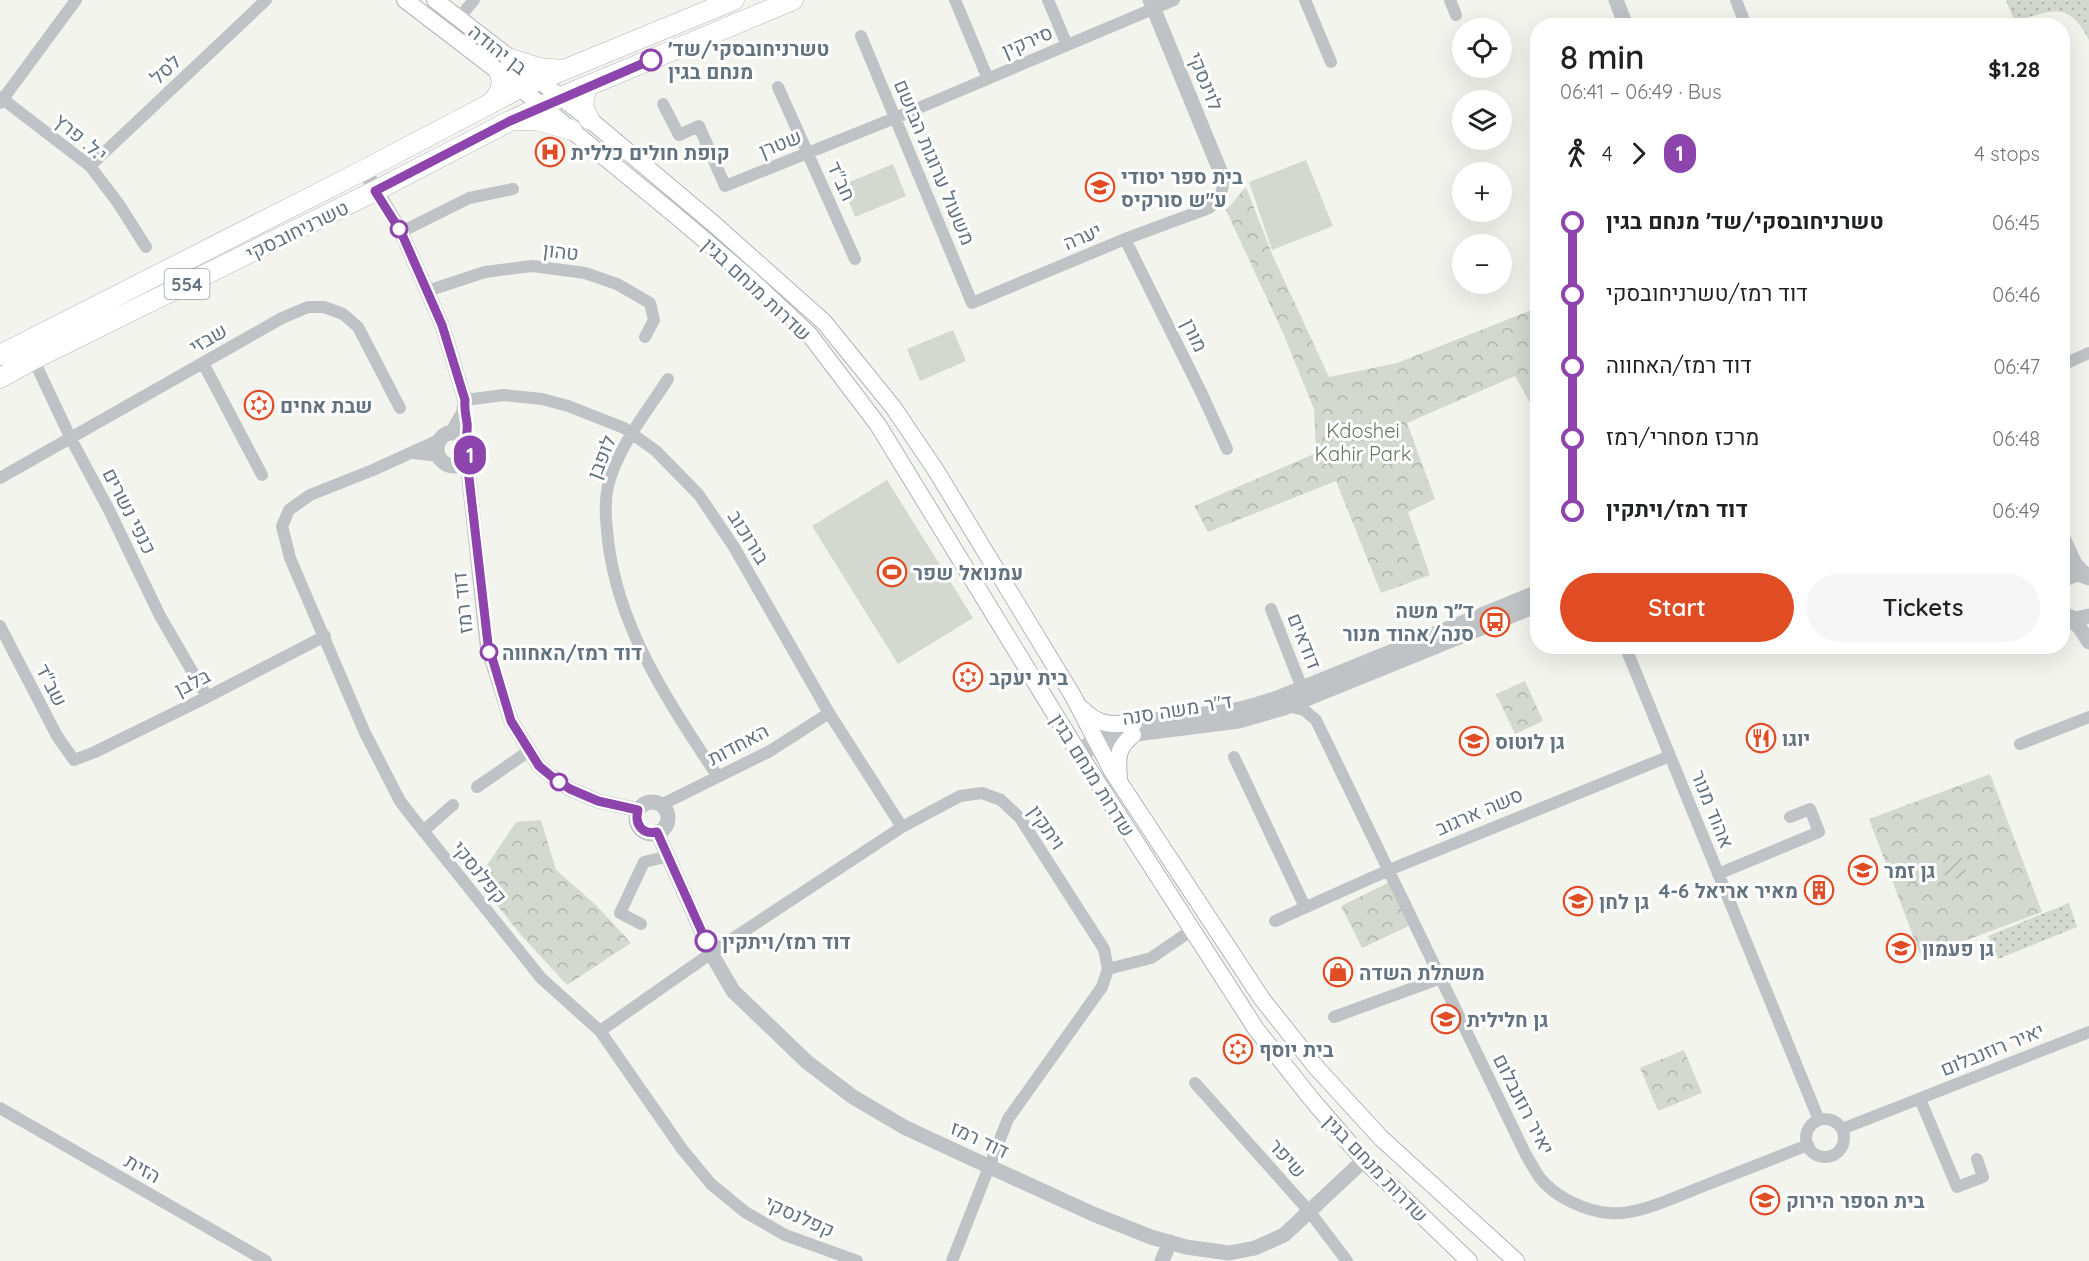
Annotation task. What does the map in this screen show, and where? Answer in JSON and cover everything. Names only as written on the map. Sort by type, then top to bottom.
[{"type":"main road","name":"בן יהודה","points":[[405,0],[505,65],[539,81],[561,98]]},
{"type":"main road","name":"בן יהודה","points":[[435,0],[459,18],[505,65],[520,88]]},
{"type":"main road","name":"טשרניחובסקי","points":[[0,355],[25,340],[364,170],[520,88],[734,0]]},
{"type":"main road","name":"טשרניחובסקי","points":[[0,378],[510,121],[793,0]]},
{"type":"main road","points":[[492,102],[498,96],[505,65],[566,70]]},
{"type":"main road","points":[[586,87],[583,107],[589,119]]},
{"type":"main road","name":"שדרות מנחם בגין","points":[[520,88],[747,276],[809,334],[878,425],[1078,752],[1256,1029],[1313,1101],[1364,1160],[1469,1261]]},
{"type":"main road","name":"שדרות מנחם בגין","points":[[561,98],[714,224],[824,322],[893,406],[935,469],[1075,701],[1119,781],[1262,999],[1316,1067],[1381,1138],[1516,1261]]},
{"type":"main road","points":[[510,121],[536,120],[572,130]]},
{"type":"main road","points":[[1075,701],[1100,722],[1133,729],[1120,747],[1117,766],[1119,781]]},
{"type":"street","points":[[1,100],[76,0]]},
{"type":"street","name":"לסל","points":[[90,166],[266,0]]},
{"type":"street","points":[[459,18],[474,0]]},
{"type":"street","points":[[955,0],[988,79]]},
{"type":"street","points":[[1048,0],[1067,45]]},
{"type":"street","name":"סירקין","points":[[895,118],[1067,45],[1152,4],[1174,0]]},
{"type":"street","points":[[1305,0],[1331,62]]},
{"type":"street","points":[[1450,0],[1456,15]]},
{"type":"street","points":[[1616,0],[1623,18]]},
{"type":"street","points":[[1625,0],[1630,18]]},
{"type":"street","points":[[1736,0],[1743,18]]},
{"type":"street","name":"לוינסקי","points":[[1152,4],[1223,178]]},
{"type":"street","name":"משעול ערוגות הבושם","points":[[861,36],[972,303]]},
{"type":"street","name":"חב\"ד","points":[[778,87],[855,259]]},
{"type":"street","name":"י.ל. פרץ","points":[[1,100],[90,166],[118,203],[146,247]]},
{"type":"street","name":"שטרן","points":[[663,104],[679,135],[699,126],[725,186],[895,118]]},
{"type":"street","points":[[364,170],[401,232],[442,325],[464,406],[467,438],[471,446],[467,460],[461,465],[452,466],[445,464],[438,456],[437,447],[447,436],[464,406]]},
{"type":"street","name":"יערה","points":[[972,303],[1125,239],[1209,208],[1218,201],[1223,193],[1223,178]]},
{"type":"street","points":[[401,232],[469,198],[513,189]]},
{"type":"street","name":"מורן","points":[[1125,239],[1227,449]]},
{"type":"street","name":"טהון","points":[[427,291],[485,272],[532,266],[585,273],[617,284],[650,303],[654,320],[645,337]]},
{"type":"street","name":"שבזי","points":[[0,478],[282,318],[308,307],[324,307],[343,314],[358,327],[400,408]]},
{"type":"street","name":"כנפי נשרים","points":[[25,340],[70,439],[109,510],[160,616],[207,697]]},
{"type":"street","points":[[2070,361],[2089,353]]},
{"type":"street","points":[[203,363],[262,475]]},
{"type":"street","name":"לופבן","points":[[668,380],[632,434],[616,463],[608,487],[605,511],[610,560],[618,592],[647,662],[675,711],[718,777]]},
{"type":"street","name":"בורוכוב","points":[[464,406],[504,395],[542,399],[624,428],[656,451],[699,495],[734,547],[829,713],[902,827]]},
{"type":"street","points":[[447,436],[461,434],[467,438]]},
{"type":"street","name":"קפלנסקי","points":[[447,436],[373,470],[310,495],[289,510],[282,526],[290,558],[365,733],[385,774],[400,801],[541,978],[600,1031],[682,1149],[711,1184],[745,1212],[785,1235],[857,1261]]},
{"type":"street","points":[[409,453],[438,456]]},
{"type":"street","name":"דוד רמז","points":[[467,460],[491,660],[511,721],[539,766],[570,789],[598,801],[638,810]]},
{"type":"street","name":"דוד רמז","points":[[452,466],[471,495]]},
{"type":"street","points":[[2070,553],[2075,564],[2089,577]]},
{"type":"street","points":[[2070,577],[2077,574],[2089,577]]},
{"type":"street","name":"ד\"ר משה סנה","points":[[1078,752],[1133,729],[1264,703],[1530,595]]},
{"type":"street","name":"ד\"ר משה סנה","points":[[1133,729],[1152,731],[1239,721],[1288,706],[1530,608]]},
{"type":"street","name":"דודאים","points":[[1271,609],[1302,688]]},
{"type":"street","points":[[2070,617],[2076,619],[2089,616]]},
{"type":"street","points":[[2070,619],[2080,628],[2089,642]]},
{"type":"street","name":"שב''ד","points":[[0,626],[57,736],[74,760]]},
{"type":"street","name":"בלבן","points":[[74,760],[207,697],[325,636]]},
{"type":"street","name":"אהוד מנור","points":[[1628,654],[1819,1120]]},
{"type":"street","points":[[1316,720],[1316,704],[1324,692]]},
{"type":"street","points":[[1288,706],[1304,710],[1316,720]]},
{"type":"street","name":"האחדות","points":[[661,805],[770,751],[829,713]]},
{"type":"street","points":[[2020,744],[2089,717]]},
{"type":"street","name":"יאיר רוזנבלום","points":[[1316,720],[1526,1155],[1541,1179],[1552,1190],[1567,1200],[1593,1210],[1609,1213],[1626,1212],[1680,1195],[1808,1146]]},
{"type":"street","points":[[477,787],[529,751]]},
{"type":"street","points":[[1234,756],[1305,907]]},
{"type":"street","name":"סשה ארגוב","points":[[1275,921],[1389,870],[1670,756]]},
{"type":"street","name":"ויתקין","points":[[600,1031],[711,953],[902,827],[960,796],[982,794],[1001,800],[1020,818],[1104,950],[1108,969]]},
{"type":"street","name":"דוד רמז","points":[[661,805],[645,803],[638,810],[636,818],[639,827],[648,833],[657,832],[711,953],[733,991],[792,1048],[853,1097],[906,1128],[1093,1214],[1170,1242],[1194,1255],[1220,1256],[1255,1248],[1284,1235],[1364,1160]]},
{"type":"street","points":[[423,831],[453,805]]},
{"type":"street","points":[[657,832],[665,827],[667,822],[667,813],[661,805]]},
{"type":"street","points":[[1718,874],[1819,832],[1810,809],[1790,817]]},
{"type":"street","points":[[640,924],[620,913],[644,862],[669,856]]},
{"type":"street","points":[[952,1261],[1008,1119],[1102,987],[1108,969],[1151,958],[1192,930]]},
{"type":"street","points":[[1334,1017],[1441,978]]},
{"type":"street","name":"יאיר רוזנבלום","points":[[1842,1129],[2089,1032]]},
{"type":"street","name":"שיפר","points":[[1196,1083],[1309,1211],[1347,1261]]},
{"type":"street","points":[[1920,1099],[1957,1187],[1983,1177],[1977,1159]]},
{"type":"street","name":"הזית","points":[[0,1108],[266,1261]]},
{"type":"street","points":[[1819,1120],[1833,1120],[1842,1129],[1843,1144],[1835,1154],[1817,1155],[1808,1146],[1809,1128],[1819,1120]]},
{"type":"street","points":[[1162,1261],[1170,1242]]},
{"type":"green space","points":[[2006,0],[2089,0],[2089,40],[2082,27],[2066,14],[2049,12],[2027,18],[2013,18]]},
{"type":"green space","points":[[1306,160],[1333,226],[1272,250],[1249,182]]},
{"type":"green space","points":[[893,164],[906,196],[855,217],[842,185]]},
{"type":"green space","name":"Kdoshei Kahir Park","points":[[1246,187],[1272,254],[1329,377],[1397,363],[1530,311],[1530,403],[1515,376],[1407,423],[1435,499],[1408,512],[1430,575],[1381,593],[1336,481],[1208,532],[1194,506],[1316,453],[1314,409],[1283,333],[1226,210]]},
{"type":"green space","points":[[953,330],[966,361],[920,381],[907,349]]},
{"type":"green space","name":"עמנואל שפר","points":[[887,480],[973,618],[898,664],[812,526]]},
{"type":"green space","points":[[1525,681],[1543,721],[1515,734],[1496,694]]},
{"type":"green space","points":[[1990,774],[2042,912],[1921,957],[1869,819]]},
{"type":"green space","points":[[541,820],[556,870],[596,905],[631,943],[567,985],[520,934],[477,880],[516,822]]},
{"type":"green space","points":[[1954,855],[1963,858],[1966,867],[1963,876],[1954,879],[1945,876],[1942,867],[1945,858]]},
{"type":"green space","points":[[1390,882],[1411,925],[1362,948],[1341,906]]},
{"type":"green space","points":[[2069,903],[2077,927],[1998,959],[1988,936]]},
{"type":"green space","points":[[1684,1050],[1702,1093],[1658,1111],[1640,1068]]},
{"type":"bus line","name":"1","points":[[651,60],[510,121],[375,191],[401,232],[442,325],[465,400],[467,438],[471,446],[470,457],[467,460],[488,644],[511,721],[539,766],[551,776],[570,789],[598,801],[638,810],[636,818],[639,827],[648,833],[657,832],[706,941]]},
{"type":"place","name":"טשרניחובסקי/שד׳ מנחם בגין","points":[[651,60]]},
{"type":"place","name":"קופת חולים כללית","points":[[550,152]]},
{"type":"place","name":"בית ספר יסודי ע\"ש סורקיס","points":[[1100,187]]},
{"type":"place","name":"שבת אחים","points":[[259,405]]},
{"type":"place","name":"עמנואל שפר","points":[[892,572]]},
{"type":"place","name":"ד״ר משה סנה/אהוד מנור","points":[[1495,622]]},
{"type":"place","name":"דוד רמז/האחווה","points":[[489,652]]},
{"type":"place","name":"בית יעקב","points":[[968,677]]},
{"type":"place","name":"יוגו","points":[[1761,738]]},
{"type":"place","name":"גן לוטוס","points":[[1474,741]]},
{"type":"place","name":"גן זמר","points":[[1863,870]]},
{"type":"place","name":"מאיר אריאל 4-6","points":[[1819,890]]},
{"type":"place","name":"גן לחן","points":[[1578,901]]},
{"type":"place","name":"דוד רמז/ויתקין","points":[[706,941]]},
{"type":"place","name":"גן פעמון","points":[[1901,948]]},
{"type":"place","name":"משתלת השדה","points":[[1338,972]]},
{"type":"place","name":"גן חלילית","points":[[1446,1019]]},
{"type":"place","name":"בית יוסף","points":[[1238,1049]]},
{"type":"place","name":"בית הספר הירוק","points":[[1765,1200]]}]
